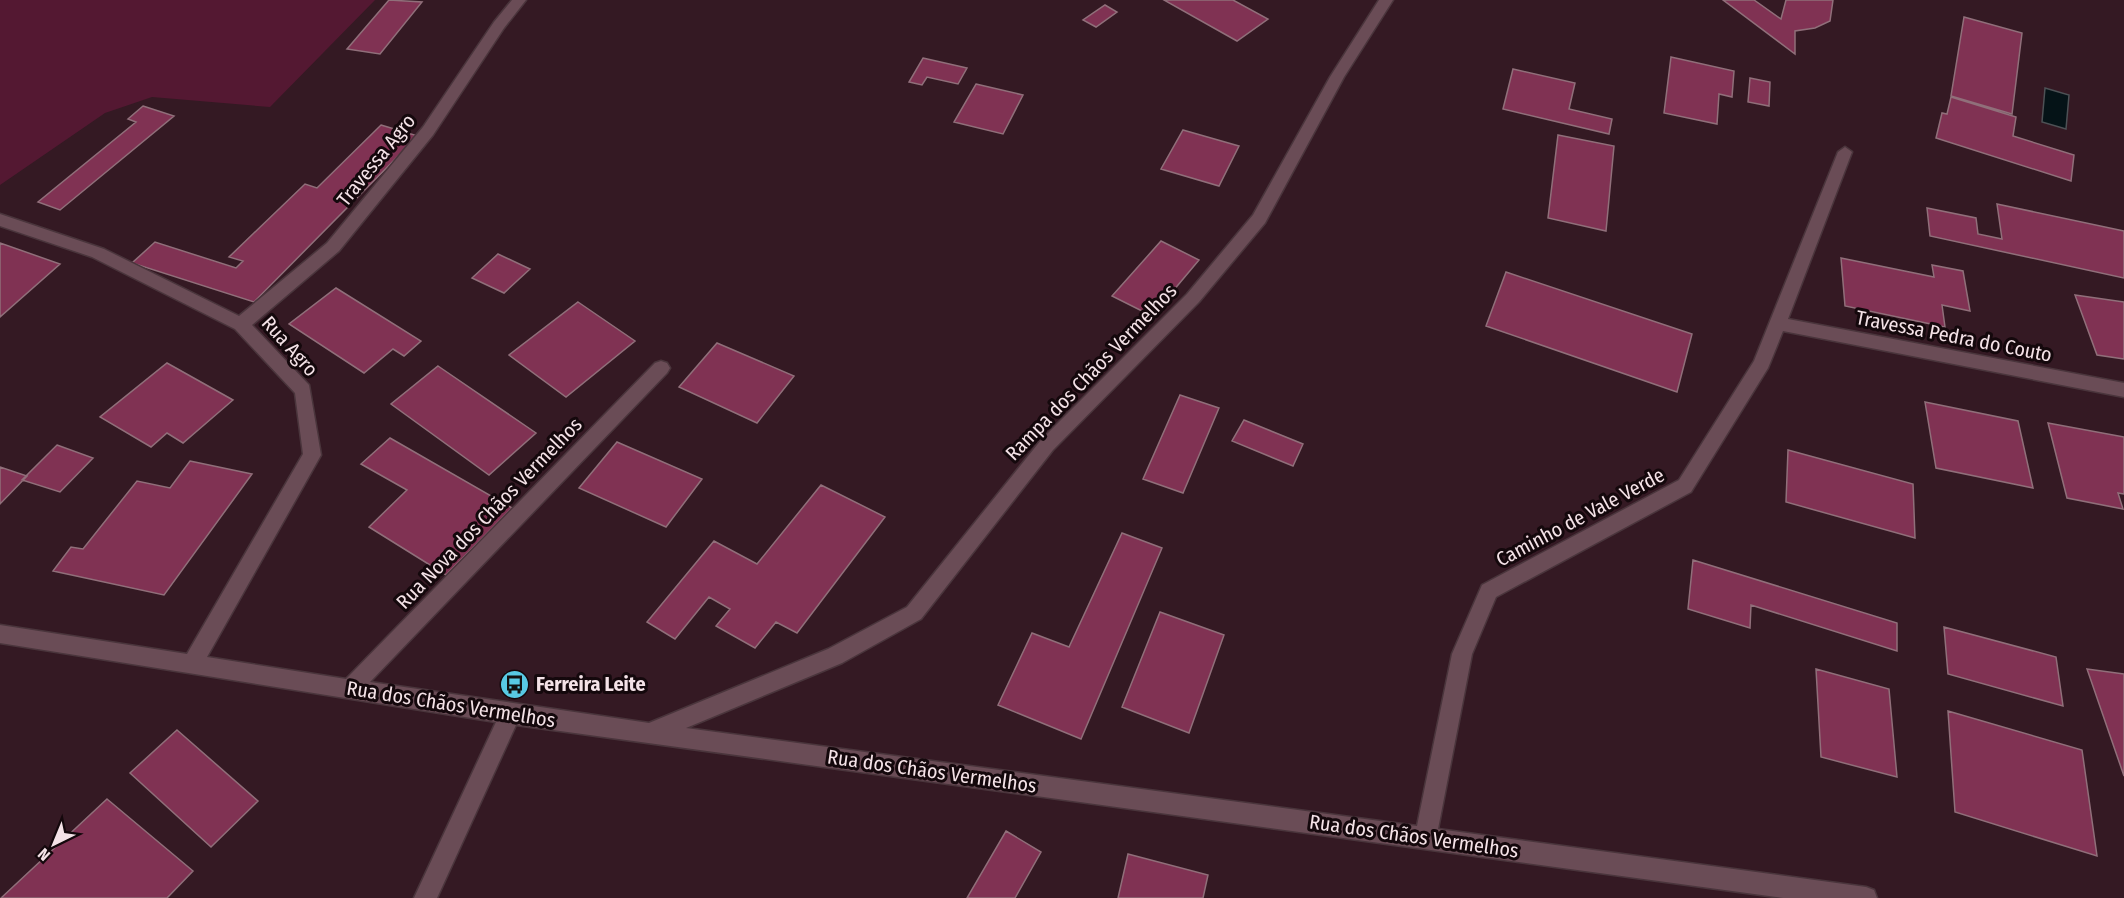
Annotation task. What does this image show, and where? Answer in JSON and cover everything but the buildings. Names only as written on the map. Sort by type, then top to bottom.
[{"type":"street","name":"Travessa Agro","points":[[241,324],[333,247],[428,131],[499,25],[519,0]]},
{"type":"street","name":"Rampa dos Chãos Vermelhos","points":[[649,733],[835,656],[914,613],[1047,445],[1193,298],[1259,219],[1337,77],[1386,0]]},
{"type":"street","name":"Caminho de Vale Verde","points":[[1426,837],[1462,654],[1489,591],[1685,486],[1761,363],[1845,152]]},
{"type":"street","name":"Rua Agro","points":[[0,220],[98,254],[241,324],[303,390],[312,455],[192,664]]},
{"type":"street","name":"Travessa Pedra do Couto","points":[[1777,323],[2124,390]]},
{"type":"street","name":"Rua Nova dos Chãos Vermelhos","points":[[350,689],[661,368]]},
{"type":"street","name":"Rua dos Chãos Vermelhos","points":[[0,634],[510,714],[1866,898]]},
{"type":"street","points":[[425,898],[510,714]]},
{"type":"shaded area","points":[[0,0],[375,0],[270,107],[152,97],[105,113],[0,185]]},
{"type":"shaded area","points":[[2045,88],[2069,95],[2066,129],[2042,122]]},
{"type":"place","name":"Ferreira Leite","points":[[515,684]]}]
